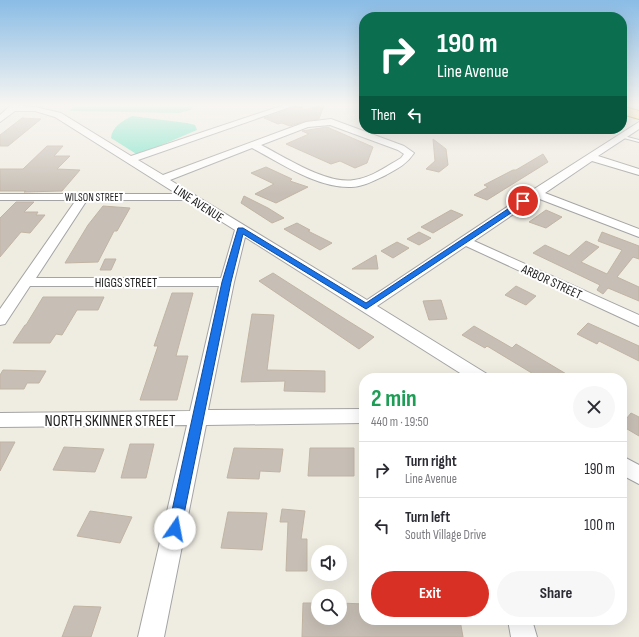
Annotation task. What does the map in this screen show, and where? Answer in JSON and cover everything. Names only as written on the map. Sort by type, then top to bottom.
[{"type":"street","name":"LINE AVENUE","points":[[90,135],[473,373]]},
{"type":"street","points":[[130,160],[204,135]]},
{"type":"street","points":[[163,179],[280,135]]},
{"type":"street","points":[[253,145],[320,176],[343,183],[359,182],[405,160],[408,157],[409,153],[402,148],[366,135]]},
{"type":"street","points":[[366,307],[622,136]]},
{"type":"street","points":[[590,157],[639,172]]},
{"type":"street","points":[[535,193],[639,233]]},
{"type":"street","name":"WILSON STREET","points":[[0,197],[188,196]]},
{"type":"street","points":[[0,320],[84,197]]},
{"type":"street","points":[[151,637],[199,420],[227,282],[241,230]]},
{"type":"street","name":"ARBOR STREET","points":[[464,241],[639,321]]},
{"type":"street","name":"HIGGS STREET","points":[[26,282],[227,282]]},
{"type":"street","name":"NORTH SKINNER STREET","points":[[0,420],[199,420],[359,416]]},
{"type":"street","points":[[627,468],[639,475]]},
{"type":"street","points":[[521,625],[524,637]]},
{"type":"lane","points":[[622,136],[639,141]]},
{"type":"green space","points":[[112,135],[186,135],[138,155],[111,138]]},
{"type":"building","points":[[0,135],[22,135],[8,146],[0,146]]},
{"type":"building","points":[[307,135],[345,135],[373,147],[367,163],[355,168],[340,161],[331,164],[286,144]]},
{"type":"building","points":[[433,139],[446,149],[448,165],[439,172],[426,169],[435,161]]},
{"type":"building","points":[[47,146],[63,146],[54,156],[70,156],[57,169],[80,170],[62,191],[0,191],[0,169],[23,169]]},
{"type":"building","points":[[543,154],[548,162],[487,200],[474,195],[488,187],[484,185],[513,170],[516,170]]},
{"type":"building","points":[[266,167],[292,179],[290,181],[308,187],[276,203],[255,194],[274,184],[251,173]]},
{"type":"building","points":[[244,196],[284,218],[272,223],[241,203]]},
{"type":"building","points":[[16,202],[34,202],[24,212],[38,212],[36,215],[45,215],[30,233],[21,232],[0,257],[0,218]]},
{"type":"building","points":[[103,206],[130,208],[117,231],[114,231],[98,262],[65,263],[88,225]]},
{"type":"building","points":[[451,210],[463,215],[433,233],[421,227]]},
{"type":"building","points":[[546,210],[562,217],[546,228],[529,222]]},
{"type":"building","points":[[297,223],[310,230],[308,231],[332,243],[320,250],[284,229]]},
{"type":"building","points":[[419,232],[431,238],[419,245],[407,239]]},
{"type":"building","points":[[602,232],[639,246],[639,259],[633,257],[617,277],[639,287],[639,301],[608,288],[603,294],[597,290],[600,285],[533,253],[545,245],[569,256],[586,241],[599,247],[581,262],[607,274],[622,250],[598,241]]},
{"type":"building","points":[[397,242],[409,248],[393,258],[381,251]]},
{"type":"building","points":[[376,255],[378,269],[352,269]]},
{"type":"building","points":[[105,259],[116,259],[111,270],[100,270]]},
{"type":"building","points":[[273,273],[374,337],[359,349],[259,281]]},
{"type":"building","points":[[516,286],[536,296],[526,305],[505,295]]},
{"type":"building","points":[[172,293],[193,293],[176,356],[188,356],[177,400],[140,400],[158,346],[154,346]]},
{"type":"building","points":[[43,297],[104,297],[98,310],[77,310],[62,335],[56,334],[50,343],[13,343]]},
{"type":"building","points":[[441,300],[447,319],[429,320],[423,301]]},
{"type":"building","points":[[252,314],[274,315],[267,370],[325,371],[325,392],[284,391],[285,381],[241,382]]},
{"type":"building","points":[[588,323],[639,346],[639,361],[599,341],[597,344],[577,334]]},
{"type":"building","points":[[474,326],[512,348],[516,344],[565,373],[532,373],[487,346],[485,348],[462,335]]},
{"type":"building","points":[[3,370],[46,371],[39,383],[27,383],[24,389],[0,389],[0,375]]},
{"type":"building","points":[[631,413],[639,417],[639,436],[627,429],[627,418]]},
{"type":"building","points":[[0,442],[15,442],[0,471]]},
{"type":"building","points":[[130,444],[154,444],[146,478],[121,478]]},
{"type":"building","points":[[64,447],[104,449],[95,472],[53,470]]},
{"type":"building","points":[[234,448],[283,449],[280,472],[260,471],[259,479],[227,478]]},
{"type":"building","points":[[310,448],[354,448],[354,476],[308,476]]},
{"type":"building","points":[[282,509],[305,511],[301,539],[307,539],[307,571],[286,571],[288,522],[280,522]]},
{"type":"building","points":[[90,511],[132,517],[120,543],[77,536]]},
{"type":"building","points":[[228,512],[267,513],[262,550],[221,548]]},
{"type":"building","points":[[303,603],[311,603],[311,625],[347,625],[347,603],[359,604],[359,625],[461,625],[463,637],[302,637]]},
{"type":"building","points":[[74,606],[101,607],[91,637],[62,637]]},
{"type":"route","points":[[175,529],[227,282],[241,230],[366,307],[523,201]]}]
